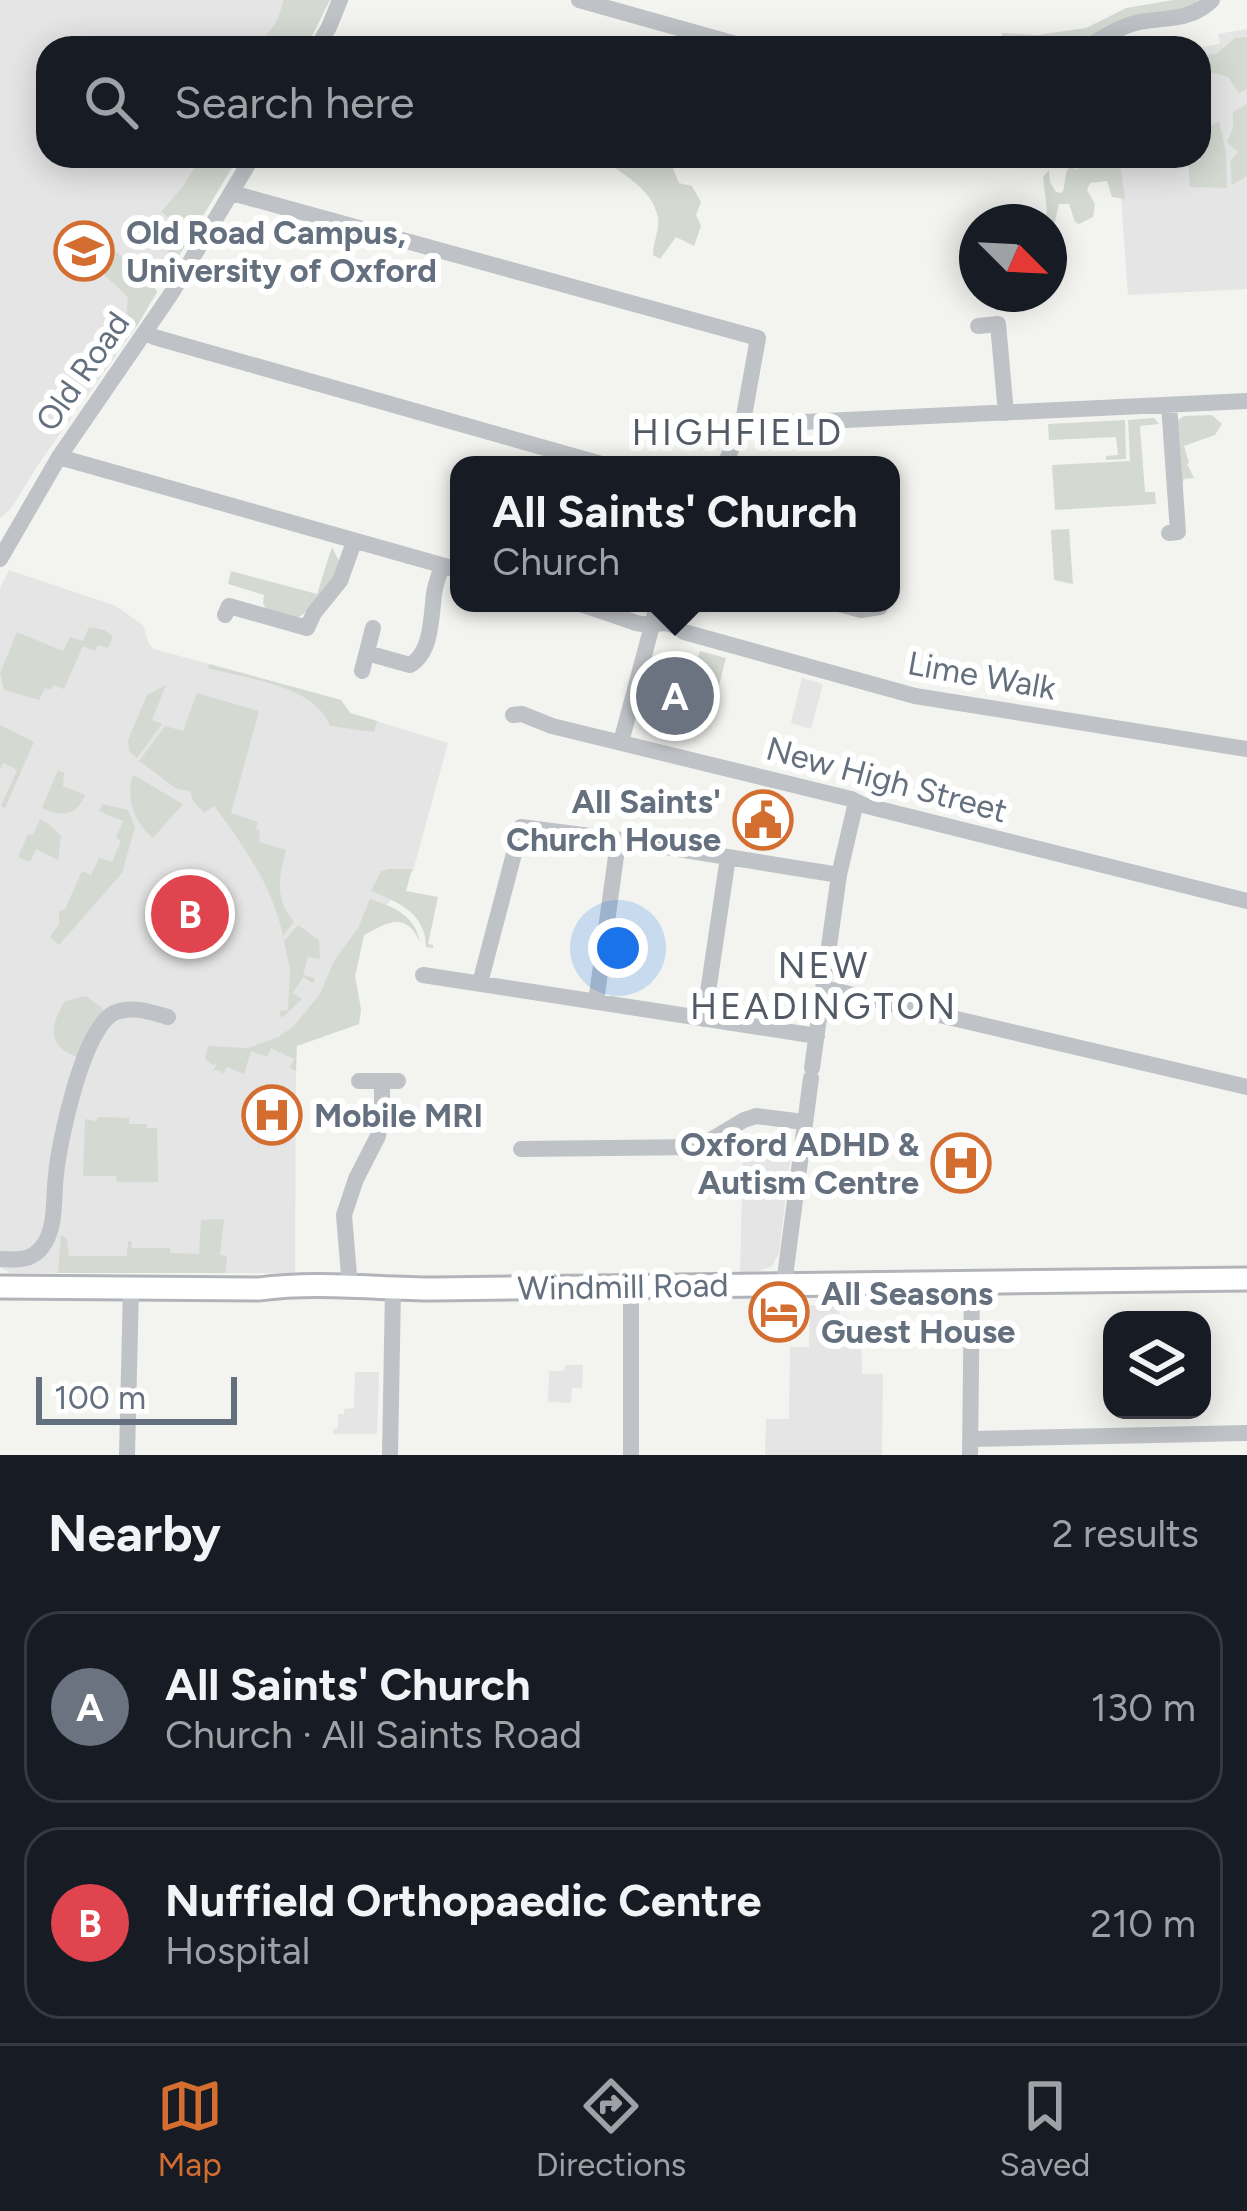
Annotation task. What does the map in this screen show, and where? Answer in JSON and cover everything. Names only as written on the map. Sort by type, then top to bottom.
[{"type":"main road","name":"Windmill Road","points":[[0,1287],[393,1289],[1247,1279]]},
{"type":"street","points":[[324,36],[340,0]]},
{"type":"street","points":[[579,0],[707,36]]},
{"type":"street","points":[[1106,36],[1136,23],[1189,16],[1212,0]]},
{"type":"street","name":"Old Road","points":[[0,559],[7,529],[146,332],[246,168]]},
{"type":"street","points":[[232,194],[758,338],[741,425],[729,456]]},
{"type":"street","points":[[978,326],[998,324],[1006,412]]},
{"type":"street","points":[[146,332],[573,456]]},
{"type":"street","points":[[741,425],[1247,401]]},
{"type":"street","points":[[1169,405],[1178,532],[1169,533]]},
{"type":"street","points":[[59,457],[450,568],[434,592],[434,610],[417,663],[364,662],[373,628]]},
{"type":"street","points":[[225,615],[230,606],[307,628],[340,581],[354,542]]},
{"type":"street","name":"Lime Walk","points":[[609,612],[645,625],[664,621],[684,632],[915,696],[1247,749]]},
{"type":"street","points":[[621,742],[655,612]]},
{"type":"street","name":"New High Street","points":[[513,715],[1247,901]]},
{"type":"street","points":[[784,1284],[839,875],[856,802]]},
{"type":"street","points":[[480,983],[520,827],[839,875]]},
{"type":"street","points":[[596,1001],[618,842]]},
{"type":"street","points":[[704,1019],[728,856]]},
{"type":"street","points":[[423,975],[817,1036]]},
{"type":"street","points":[[824,988],[1241,1086]]},
{"type":"street","points":[[0,1259],[36,1253],[49,1234],[64,1122],[104,1020],[128,1010],[168,1016]]},
{"type":"street","points":[[350,1287],[344,1215],[378,1136],[390,1081],[359,1081]]},
{"type":"street","points":[[521,1149],[699,1148],[756,1116],[805,1122]]},
{"type":"street","points":[[972,1282],[970,1447],[1247,1433]]},
{"type":"street","points":[[631,1455],[632,1287]]},
{"type":"street","points":[[127,1455],[131,1288]]},
{"type":"street","points":[[390,1455],[393,1289]]},
{"type":"shaded area","name":"Old Road Campus, University of Oxford","points":[[0,0],[283,0],[280,19],[267,36],[36,36],[36,168],[194,168],[161,210],[178,227],[152,282],[157,292],[10,510],[0,518]]},
{"type":"shaded area","points":[[283,0],[330,0],[312,36],[265,36],[279,16]]},
{"type":"shaded area","points":[[1198,0],[1191,7],[1094,36],[1002,36],[1086,28],[1126,8]]},
{"type":"shaded area","points":[[1247,29],[1247,289],[1128,295],[1119,168],[1211,168],[1211,46],[1220,44],[1218,34]]},
{"type":"shaded area","points":[[1247,37],[1247,89],[1239,93],[1228,77],[1211,72],[1211,55],[1235,38]]},
{"type":"shaded area","points":[[1247,104],[1247,176],[1232,185],[1230,162],[1238,152],[1227,142],[1233,112]]},
{"type":"shaded area","points":[[1219,121],[1227,188],[1190,187],[1189,168],[1211,168],[1211,125]]},
{"type":"shaded area","points":[[194,168],[232,168],[164,281],[158,275],[178,227],[161,211]]},
{"type":"shaded area","points":[[615,168],[673,168],[679,183],[692,186],[701,202],[696,215],[701,226],[694,246],[676,237],[660,259],[653,255],[658,222],[642,189]]},
{"type":"shaded area","points":[[1121,168],[1125,199],[1112,197],[1107,181],[1090,183],[1087,190],[1095,204],[1093,217],[1075,222],[1069,204],[1046,204],[1043,177],[1049,170],[1050,182],[1062,193],[1067,171]]},
{"type":"shaded area","points":[[116,252],[152,282],[157,292],[137,326],[126,317],[128,297],[101,272]]},
{"type":"shaded area","points":[[1212,415],[1222,424],[1215,435],[1184,446],[1194,478],[1184,479],[1182,486],[1178,420]]},
{"type":"shaded area","points":[[1154,418],[1159,424],[1140,426],[1145,492],[1155,492],[1156,504],[1055,510],[1052,465],[1130,461],[1128,420]]},
{"type":"shaded area","points":[[1125,420],[1126,459],[1106,460],[1106,456],[1118,455],[1116,437],[1049,440],[1048,424]]},
{"type":"shaded area","points":[[1069,529],[1073,584],[1054,580],[1051,530]]},
{"type":"shaded area","points":[[332,547],[342,567],[297,619],[267,612],[264,595],[228,584],[231,571],[317,594]]},
{"type":"shaded area","points":[[9,570],[116,606],[143,625],[154,649],[341,700],[350,713],[448,743],[413,871],[364,935],[355,976],[359,1024],[296,1046],[295,1273],[11,1273],[0,1268],[0,589]]},
{"type":"shaded area","points":[[89,627],[113,637],[108,648],[98,645],[95,651],[83,646],[64,689],[45,688],[39,700],[4,690],[0,673],[17,632],[63,651],[70,637],[83,641]]},
{"type":"shaded area","points":[[700,651],[726,658],[716,697],[696,692],[702,669],[696,667]]},
{"type":"shaded area","points":[[209,664],[341,700],[350,713],[377,721],[374,732],[330,726],[322,712],[295,693],[208,668]]},
{"type":"shaded area","points":[[802,678],[823,684],[811,729],[791,723]]},
{"type":"shaded area","points":[[166,685],[152,720],[162,724],[137,758],[129,751],[128,740],[147,695]]},
{"type":"shaded area","points":[[197,693],[259,711],[231,813],[258,822],[259,842],[286,850],[281,896],[294,922],[283,936],[265,884],[214,806],[204,813],[190,791],[177,789],[139,761],[165,726],[183,731]]},
{"type":"shaded area","points":[[0,725],[34,742],[5,808],[1,806],[17,770],[3,763],[0,770]]},
{"type":"shaded area","points":[[58,770],[64,773],[63,786],[85,795],[67,813],[42,808]]},
{"type":"shaded area","points":[[133,775],[183,804],[153,838],[133,810]]},
{"type":"shaded area","points":[[102,804],[128,810],[135,827],[122,873],[59,945],[50,937],[82,871],[91,875],[99,858],[112,862],[121,841],[116,838],[123,821],[99,811]]},
{"type":"shaded area","points":[[40,819],[61,836],[58,860],[36,849],[30,862],[18,857]]},
{"type":"shaded area","points":[[412,869],[406,891],[438,897],[428,944],[433,948],[426,947],[421,926],[409,911],[371,891],[381,871]]},
{"type":"shaded area","points":[[370,899],[408,919],[420,942],[409,926],[396,922],[364,935],[355,976],[359,1024],[297,1046],[296,1071],[290,1068],[294,1059],[271,1048],[267,1057],[251,1051],[244,1074],[227,1067],[222,1075],[214,1070],[217,1063],[205,1059],[208,1046],[248,1048],[293,1027],[320,994]]},
{"type":"shaded area","points":[[298,925],[319,940],[320,959],[308,957],[303,975],[315,978],[313,983],[303,977],[293,993],[302,999],[282,1018],[279,1011],[288,1010],[290,969],[284,941]]},
{"type":"shaded area","points":[[86,996],[103,1009],[79,1058],[56,1042],[54,1027],[65,1001]]},
{"type":"shaded area","points":[[98,1117],[129,1118],[129,1124],[157,1128],[158,1182],[83,1176],[85,1119],[96,1121]]},
{"type":"shaded area","points":[[743,1154],[791,1155],[779,1253],[772,1266],[752,1274],[740,1274]]},
{"type":"shaded area","points":[[224,1219],[220,1255],[227,1256],[226,1273],[58,1273],[61,1235],[67,1239],[69,1256],[127,1256],[128,1241],[132,1248],[199,1254],[201,1220]]},
{"type":"shaded area","points":[[810,1305],[839,1305],[840,1332],[861,1332],[862,1374],[883,1374],[882,1455],[765,1455],[766,1419],[789,1419],[790,1347],[809,1347]]},
{"type":"shaded area","points":[[565,1365],[583,1365],[582,1388],[572,1388],[571,1403],[548,1402],[549,1371],[564,1371]]},
{"type":"shaded area","points":[[355,1372],[379,1372],[377,1434],[333,1434],[338,1414],[354,1408]]},
{"type":"place","name":"Old Road Campus, University of Oxford","points":[[84,251]]},
{"type":"place","name":"All Saints' Church","points":[[675,696]]},
{"type":"place","name":"All Saints' Church House","points":[[763,820]]},
{"type":"place","name":"Nuffield Orthopaedic Centre","points":[[190,914]]},
{"type":"place","name":"Mobile MRI","points":[[272,1115]]},
{"type":"place","name":"Oxford ADHD & Autism Centre","points":[[961,1163]]},
{"type":"place","name":"All Seasons Guest House","points":[[779,1312]]},
{"type":"district","name":"HIGHFIELD","points":[[738,432]]},
{"type":"district","name":"NEW HEADINGTON","points":[[824,986]]}]
